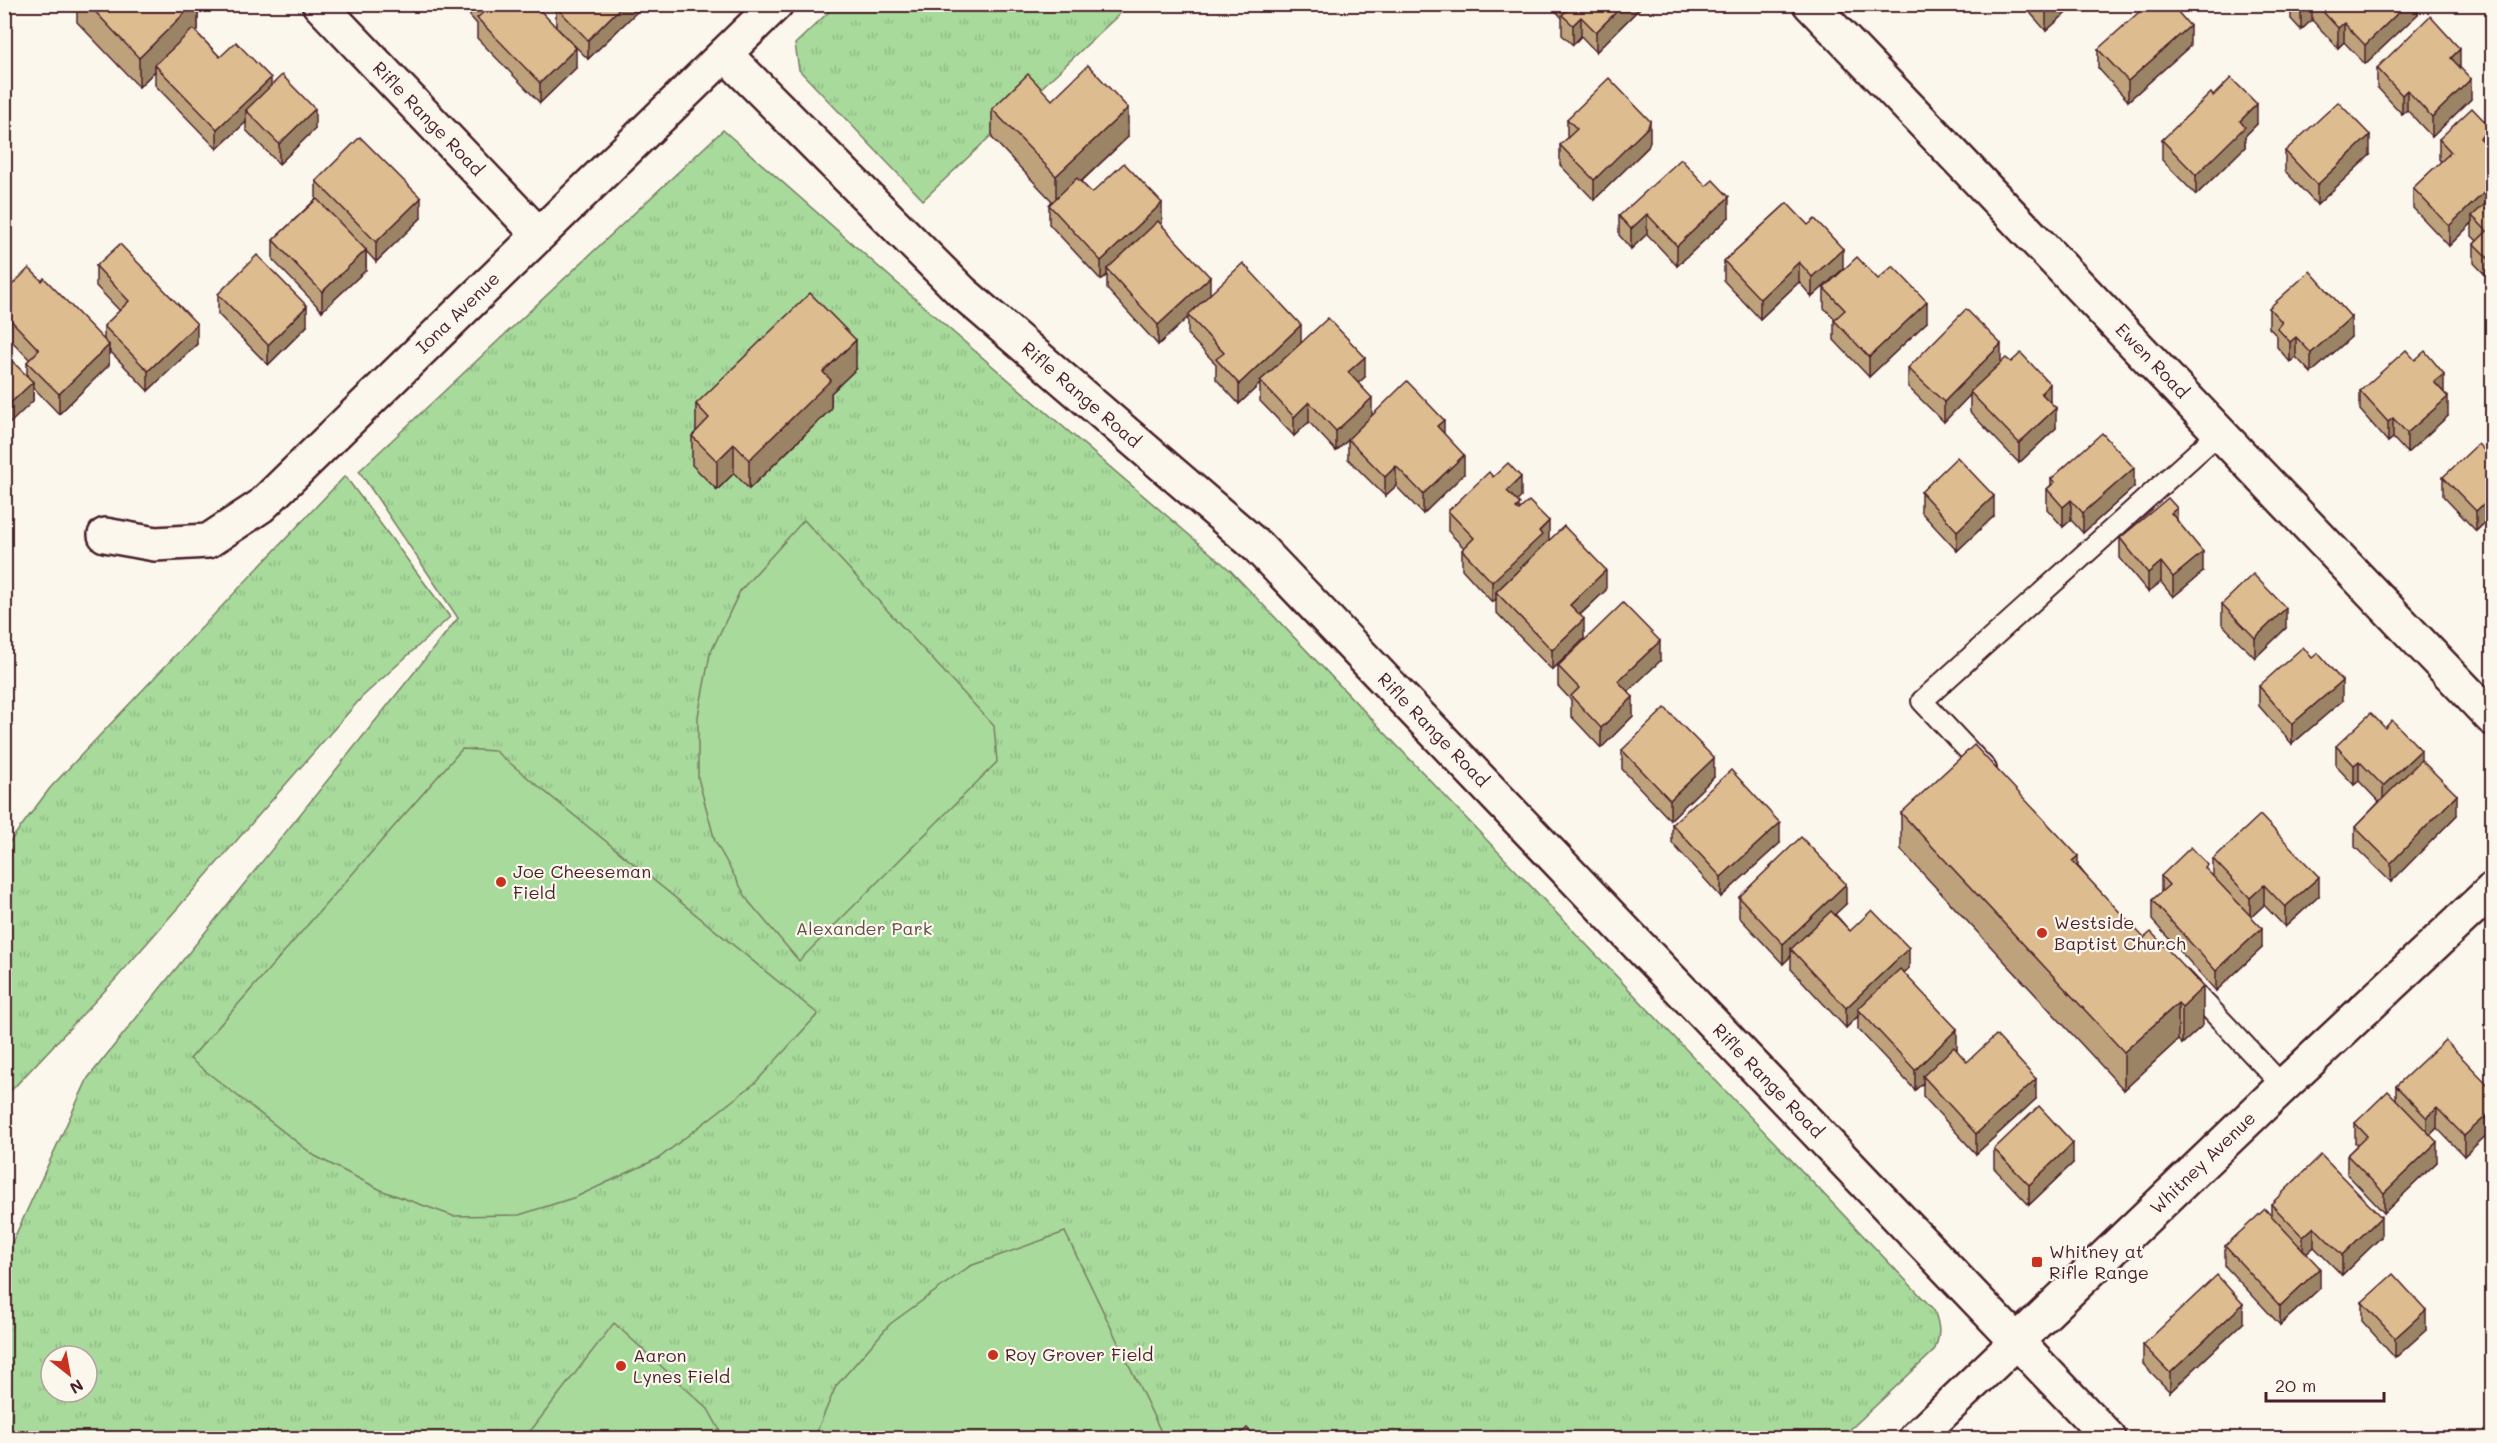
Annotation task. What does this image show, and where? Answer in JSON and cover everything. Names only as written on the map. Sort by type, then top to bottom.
[{"type":"street","name":"Rifle Range Road","points":[[319,4],[538,234]]},
{"type":"street","name":"Iona Avenue","points":[[105,535],[155,544],[208,541],[261,506],[776,4]]},
{"type":"street","name":"Ewen Road","points":[[1810,4],[2493,718]]},
{"type":"street","name":"Rifle Range Road","points":[[725,54],[962,292],[1258,547],[2109,1438]]},
{"type":"street","name":"Whitney Avenue","points":[[1916,1438],[2283,1086],[2493,890]]},
{"type":"lane","points":[[1995,779],[1922,701],[2220,432]]},
{"type":"lane","points":[[2174,970],[2283,1086]]},
{"type":"green space","points":[[836,5],[1129,5],[923,200],[799,70],[795,44]]},
{"type":"green space","name":"Alexander Park","points":[[723,130],[954,333],[1230,570],[1934,1310],[1939,1331],[1934,1351],[1841,1438],[5,1438],[5,1258],[88,1078],[458,618],[359,471]]},
{"type":"green space","points":[[345,476],[450,617],[362,697],[113,982],[5,1097],[5,848],[50,788]]},
{"type":"green space","points":[[804,520],[994,726],[997,762],[799,961],[749,902],[715,841],[698,778],[698,716],[710,654],[740,591]]},
{"type":"green space","name":"Joe Cheeseman Field","points":[[462,749],[495,751],[818,1014],[755,1083],[659,1158],[576,1197],[519,1215],[453,1216],[383,1191],[315,1156],[190,1059]]},
{"type":"green space","name":"Roy Grover Field","points":[[1065,1232],[1164,1438],[814,1438],[836,1386],[890,1324],[970,1266]]},
{"type":"green space","name":"Aaron Lynes Field","points":[[614,1323],[708,1409],[724,1438],[525,1438]]},
{"type":"building","points":[[88,4],[194,4],[139,58]]},
{"type":"building","points":[[478,4],[534,4],[576,48],[540,83],[477,18],[484,12]]},
{"type":"building","points":[[559,4],[624,4],[588,40],[556,7]]},
{"type":"building","points":[[1569,4],[1624,4],[1596,32],[1581,17],[1573,25],[1562,15],[1571,7]]},
{"type":"building","points":[[2040,4],[2053,4],[2046,11]]},
{"type":"building","points":[[2148,4],[2171,4],[2190,26],[2128,81],[2098,49]]},
{"type":"building","points":[[2295,4],[2307,4],[2301,10]]},
{"type":"building","points":[[2316,4],[2407,4],[2365,45],[2344,23],[2338,28]]},
{"type":"building","points":[[2430,16],[2460,49],[2451,58],[2471,79],[2432,117],[2407,90],[2402,95],[2377,68]]},
{"type":"building","points":[[193,29],[220,57],[236,42],[271,78],[217,129],[155,65]]},
{"type":"building","points":[[1088,65],[1128,108],[1056,176],[992,109],[1028,74],[1052,100]]},
{"type":"building","points":[[282,75],[315,109],[279,144],[246,110]]},
{"type":"building","points":[[1609,78],[1650,121],[1648,127],[1594,180],[1560,145],[1577,129],[1567,119]]},
{"type":"building","points":[[2231,78],[2257,104],[2240,121],[2245,127],[2196,175],[2162,140],[2211,93],[2213,96]]},
{"type":"building","points":[[2338,102],[2370,135],[2317,185],[2285,151]]},
{"type":"building","points":[[2472,108],[2491,128],[2480,138],[2493,151],[2493,184],[2449,226],[2413,188],[2451,152],[2439,139]]},
{"type":"building","points":[[360,137],[421,198],[376,242],[316,181]]},
{"type":"building","points":[[1681,159],[1706,186],[1713,180],[1729,197],[1677,246],[1647,214],[1631,229],[1619,216]]},
{"type":"building","points":[[1124,163],[1162,203],[1101,261],[1049,205],[1077,178],[1092,193]]},
{"type":"building","points":[[2493,197],[2493,263],[2474,244],[2487,231],[2472,216]]},
{"type":"building","points":[[317,199],[366,250],[322,292],[273,240]]},
{"type":"building","points":[[1787,203],[1808,225],[1815,219],[1843,249],[1812,277],[1799,262],[1760,299],[1724,261]]},
{"type":"building","points":[[1158,221],[1210,277],[1158,325],[1107,269]]},
{"type":"building","points":[[120,244],[197,324],[148,371],[104,326],[129,301],[96,266]]},
{"type":"building","points":[[257,255],[307,306],[268,345],[218,294]]},
{"type":"building","points":[[1857,257],[1878,279],[1893,266],[1927,302],[1869,357],[1834,320],[1845,310],[1824,288]]},
{"type":"building","points":[[1243,263],[1301,325],[1239,384],[1216,359],[1224,353],[1188,315]]},
{"type":"building","points":[[29,268],[42,281],[44,278],[109,345],[59,394],[27,362],[39,350],[6,315],[9,312],[4,307],[4,293]]},
{"type":"building","points":[[2310,271],[2351,317],[2311,353],[2296,337],[2290,342],[2277,328],[2282,322],[2269,308]]},
{"type":"building","points":[[810,293],[856,340],[823,372],[831,380],[749,460],[734,444],[717,461],[692,436],[709,418],[696,404]]},
{"type":"building","points":[[1966,309],[2001,344],[1944,402],[1908,368]]},
{"type":"building","points":[[1328,318],[1365,357],[1348,372],[1372,398],[1336,431],[1309,402],[1294,417],[1260,381]]},
{"type":"building","points":[[2406,350],[2415,360],[2425,351],[2444,374],[2434,382],[2448,397],[2407,433],[2393,418],[2388,422],[2360,391]]},
{"type":"building","points":[[4,353],[33,382],[4,409]]},
{"type":"building","points":[[2021,353],[2050,384],[2041,393],[2056,408],[2019,443],[1970,392],[2006,358],[2011,362]]},
{"type":"building","points":[[1407,381],[1444,420],[1437,426],[1464,455],[1423,494],[1396,466],[1385,477],[1348,439]]},
{"type":"building","points":[[2102,433],[2134,468],[2083,513],[2071,500],[2063,507],[2047,489],[2055,482],[2051,479]]},
{"type":"building","points":[[2478,444],[2493,459],[2493,495],[2476,511],[2443,477]]},
{"type":"building","points":[[1957,457],[1994,496],[1957,531],[1921,492]]},
{"type":"building","points":[[1508,463],[1521,477],[1507,491],[1520,504],[1516,508],[1519,510],[1529,501],[1549,521],[1539,531],[1542,535],[1492,582],[1462,550],[1474,538],[1448,511],[1489,472],[1493,477]]},
{"type":"building","points":[[2168,498],[2177,508],[2171,513],[2203,552],[2173,577],[2161,562],[2148,573],[2120,538]]},
{"type":"building","points":[[1564,526],[1606,570],[1570,605],[1584,619],[1552,650],[1496,592]]},
{"type":"building","points":[[2253,574],[2286,608],[2255,638],[2222,604]]},
{"type":"building","points":[[1623,603],[1660,641],[1618,681],[1633,697],[1601,728],[1571,696],[1579,688],[1558,666]]},
{"type":"building","points":[[2303,647],[2312,658],[2318,653],[2342,681],[2292,724],[2259,686]]},
{"type":"building","points":[[1665,708],[1714,758],[1670,800],[1622,750]]},
{"type":"building","points":[[2371,713],[2385,728],[2392,720],[2421,750],[2383,786],[2359,761],[2354,765],[2336,746]]},
{"type":"building","name":"Westside Baptist Church","points":[[1974,745],[2078,856],[2072,861],[2144,938],[2151,932],[2203,987],[2182,1007],[2178,1003],[2124,1052],[1901,813]]},
{"type":"building","points":[[2421,760],[2457,795],[2391,863],[2355,827]]},
{"type":"building","points":[[1731,770],[1780,823],[1721,877],[1672,824]]},
{"type":"building","points":[[2260,815],[2319,877],[2285,907],[2264,885],[2250,898],[2213,859]]},
{"type":"building","points":[[1801,837],[1846,884],[1783,944],[1739,897]]},
{"type":"building","points":[[2191,847],[2208,865],[2205,868],[2262,928],[2216,971],[2152,900],[2169,885],[2161,876]]},
{"type":"building","points":[[1872,910],[1909,948],[1846,1008],[1791,949],[1831,911],[1850,931]]},
{"type":"building","points":[[1900,969],[1957,1029],[1915,1070],[1858,1009]]},
{"type":"building","points":[[1996,1035],[2036,1079],[1976,1134],[1923,1076],[1954,1047],[1967,1062]]},
{"type":"building","points":[[2445,1040],[2493,1090],[2493,1110],[2464,1136],[2437,1108],[2427,1118],[2396,1086]]},
{"type":"building","points":[[2388,1091],[2437,1142],[2384,1193],[2347,1155],[2367,1136],[2355,1123]]},
{"type":"building","points":[[2039,1106],[2073,1143],[2029,1185],[1994,1149]]},
{"type":"building","points":[[2321,1155],[2381,1217],[2342,1255],[2314,1227],[2303,1237],[2271,1204]]},
{"type":"building","points":[[2265,1209],[2320,1268],[2280,1306],[2225,1246]]},
{"type":"building","points":[[2393,1274],[2426,1310],[2395,1338],[2362,1302]]},
{"type":"building","points":[[2217,1275],[2243,1304],[2170,1373],[2143,1345]]},
{"type":"building","points":[[1247,1428],[1256,1438],[1236,1438]]},
{"type":"place","name":"Joe Cheeseman Field","points":[[501,882]]},
{"type":"place","name":"Westside Baptist Church","points":[[2042,933]]},
{"type":"place","name":"Whitney at Rifle Range","points":[[2037,1262]]},
{"type":"place","name":"Roy Grover Field","points":[[993,1355]]},
{"type":"place","name":"Aaron Lynes Field","points":[[621,1366]]}]
